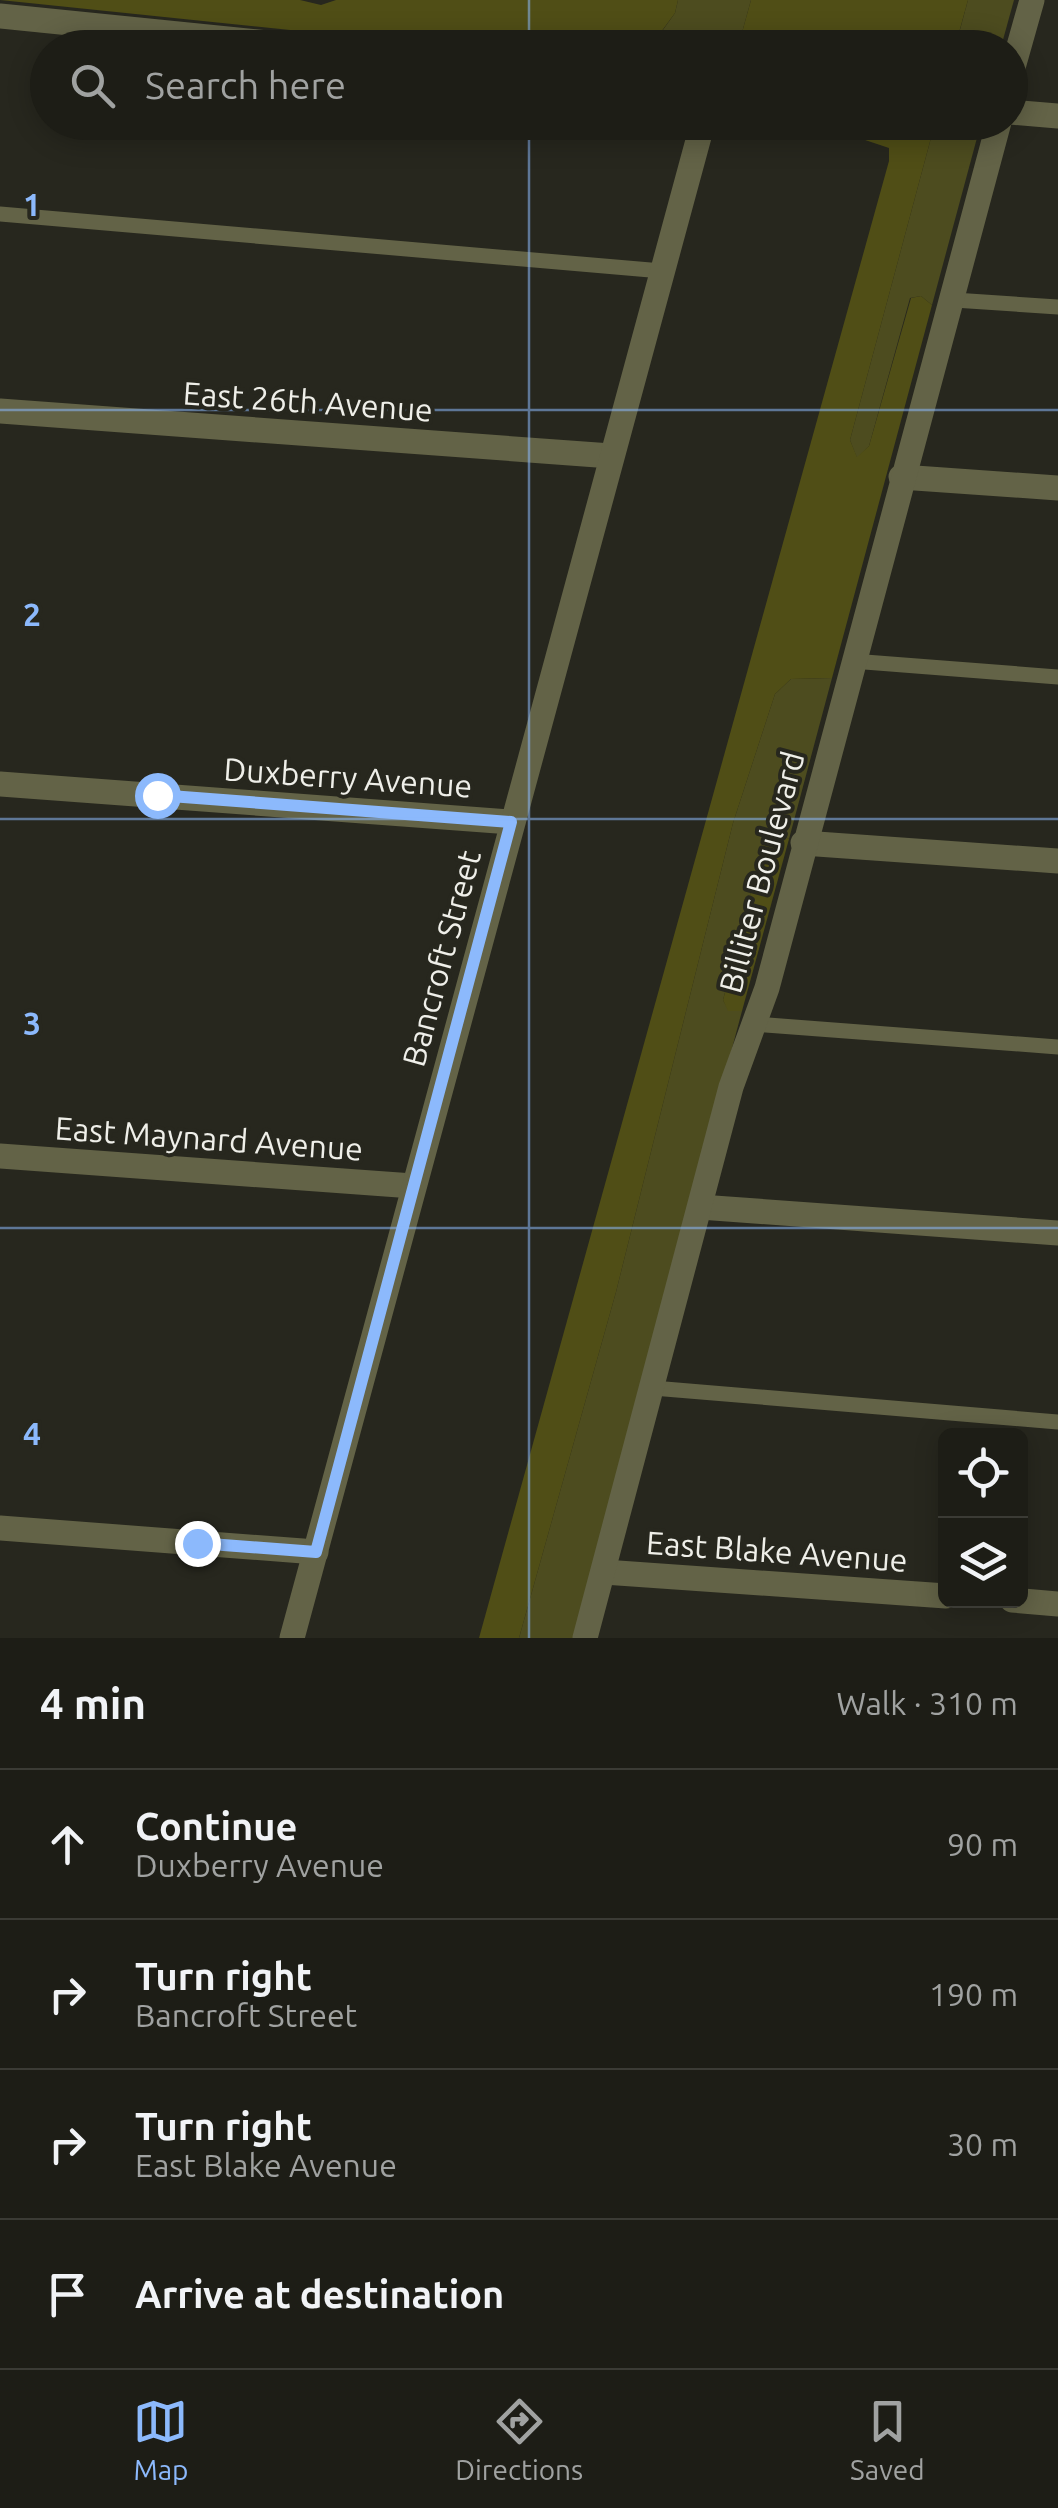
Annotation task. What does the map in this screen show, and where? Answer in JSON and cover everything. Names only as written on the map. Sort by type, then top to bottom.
[{"type":"street","points":[[1024,30],[1032,0]]},
{"type":"street","points":[[0,16],[139,30]]},
{"type":"street","points":[[1028,114],[1058,116]]},
{"type":"street","name":"Bancroft Street","points":[[292,1638],[697,140]]},
{"type":"street","name":"Billiter Boulevard","points":[[586,1638],[731,1087],[754,1024],[994,140]]},
{"type":"street","name":"East 26th Avenue","points":[[0,412],[611,456]]},
{"type":"street","points":[[901,477],[1058,488]]},
{"type":"street","name":"Duxberry Avenue","points":[[0,784],[511,822]]},
{"type":"street","points":[[804,843],[1058,861]]},
{"type":"street","name":"East Maynard Avenue","points":[[0,1156],[413,1186]]},
{"type":"street","points":[[700,1207],[1058,1233]]},
{"type":"street","points":[[0,1528],[316,1552]]},
{"type":"street","name":"East Blake Avenue","points":[[604,1572],[938,1595]]},
{"type":"street","points":[[1028,1601],[1058,1604]]},
{"type":"lane","points":[[0,214],[662,271]]},
{"type":"lane","points":[[954,300],[1058,307]]},
{"type":"lane","points":[[852,661],[1058,677]]},
{"type":"lane","points":[[754,1024],[1058,1048]]},
{"type":"lane","points":[[652,1388],[1058,1422]]},
{"type":"shaded area","points":[[0,0],[300,0],[321,5],[336,0],[678,0],[675,13],[662,30],[289,30]]},
{"type":"shaded area","points":[[678,0],[751,0],[743,30],[663,30],[675,13]]},
{"type":"shaded area","points":[[751,0],[968,0],[960,30],[743,30]]},
{"type":"shaded area","points":[[968,0],[1014,0],[1006,30],[960,30]]},
{"type":"shaded area","points":[[865,140],[930,140],[850,440],[857,457],[869,446],[911,298],[921,296],[932,305],[832,678],[791,679],[775,694],[733,823],[616,1292],[519,1638],[479,1638],[889,161],[889,148]]},
{"type":"shaded area","points":[[930,140],[976,140],[932,305],[921,296],[910,298],[869,446],[857,458],[850,440]]},
{"type":"shaded area","points":[[832,678],[789,839],[777,831],[765,838],[723,1000],[729,1011],[742,1011],[574,1638],[519,1638],[616,1292],[733,823],[775,694],[791,679]]},
{"type":"shaded area","points":[[776,831],[789,839],[742,1011],[728,1011],[723,1000],[765,837]]},
{"type":"route","points":[[157,795],[511,822],[316,1552],[197,1543]]}]
